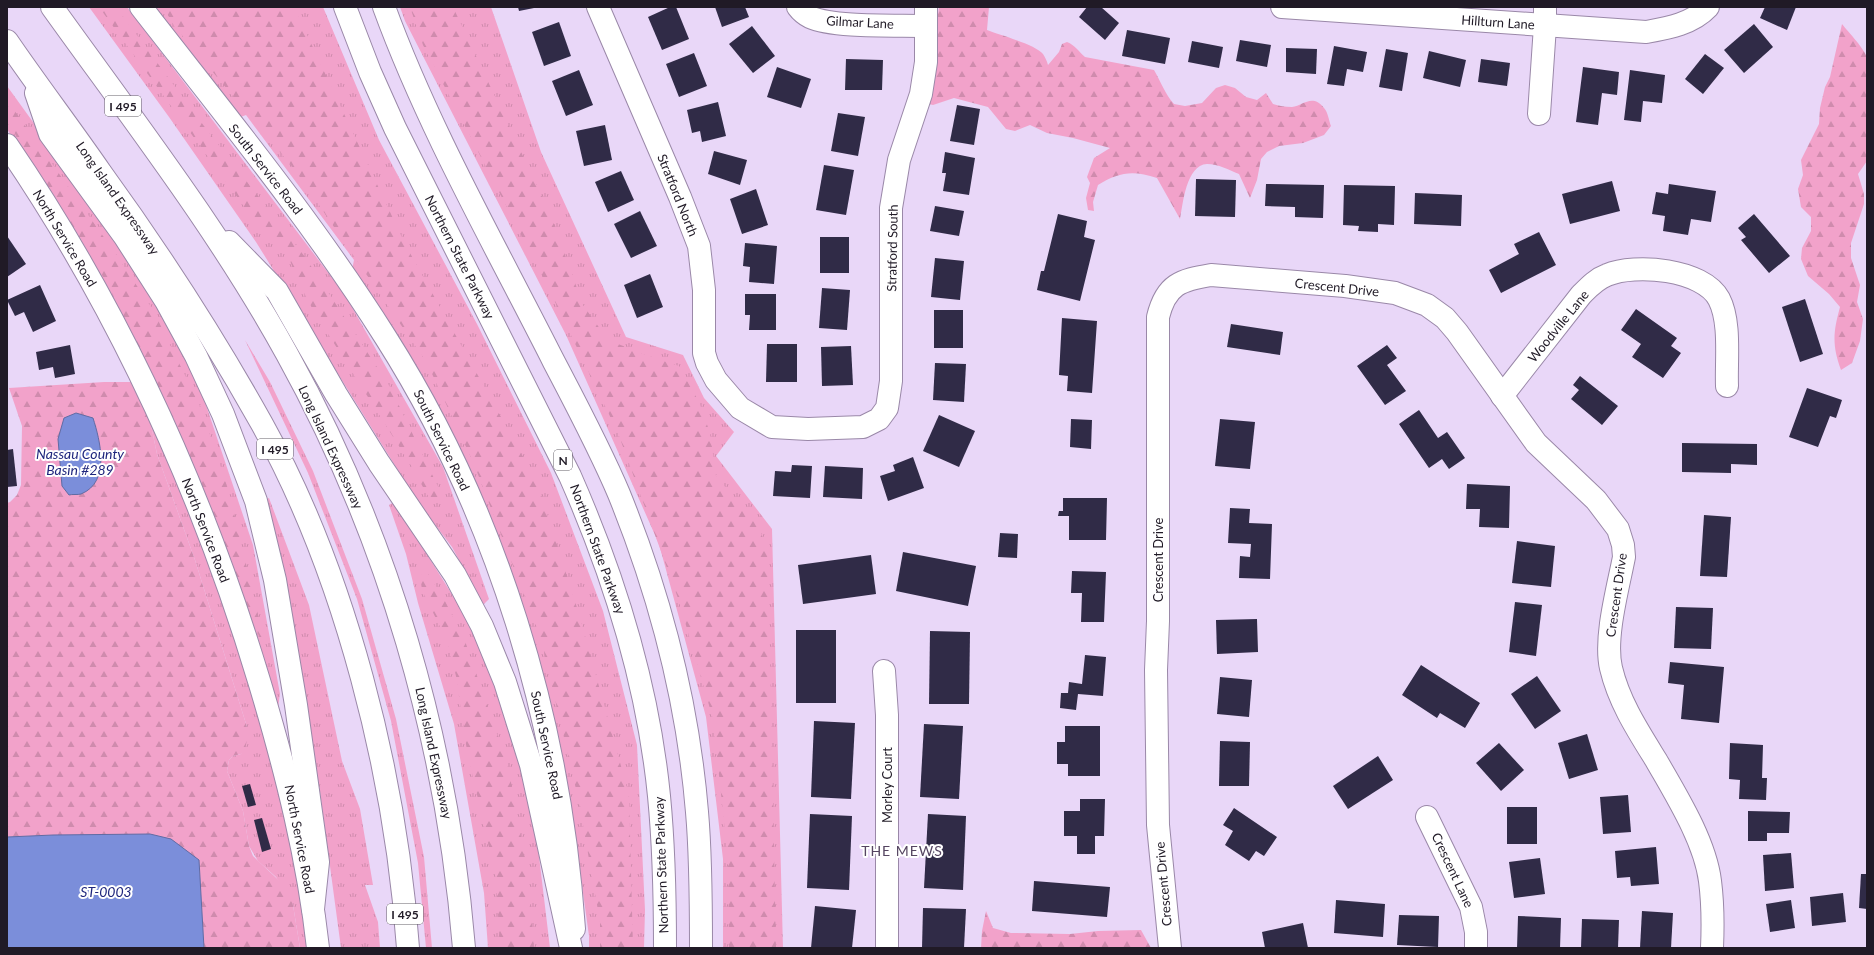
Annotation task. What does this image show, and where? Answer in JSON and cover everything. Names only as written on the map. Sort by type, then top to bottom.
[{"type":"main road","name":"Long Island Expressway","points":[[52,7],[193,204],[255,300],[291,361],[340,461],[385,572],[414,665],[434,745],[455,861],[464,948]]},
{"type":"main road","name":"South Service Road","points":[[141,7],[289,198],[343,272],[388,340],[424,402],[462,480],[485,535],[506,592],[524,650],[541,714],[562,822],[570,883],[575,948]]},
{"type":"main road","name":"Northern State Parkway","points":[[345,7],[370,72],[398,135],[570,476],[594,532],[615,589],[639,676],[657,780],[663,855],[665,948]]},
{"type":"main road","points":[[384,7],[431,120],[592,436],[618,492],[648,573],[672,661],[690,754],[699,840],[701,948]]},
{"type":"main road","name":"Stratford North","points":[[598,7],[680,197],[699,246],[704,290],[704,353],[707,363],[724,389],[740,408],[772,427],[863,427],[879,418]]},
{"type":"main road","name":"Gilmar Lane","points":[[798,7],[809,17],[822,21],[843,23],[926,16]]},
{"type":"main road","name":"Hillturn Lane","points":[[1282,7],[1545,16],[1646,32],[1670,28],[1689,21],[1703,13],[1708,7]]},
{"type":"main road","name":"Stratford South","points":[[879,418],[887,408],[891,381],[890,208],[899,160],[921,94],[926,62],[926,16]]},
{"type":"main road","points":[[1539,114],[1545,16]]},
{"type":"main road","name":"Long Island Expressway","points":[[7,41],[102,173],[166,267],[263,426],[290,478],[334,588],[368,704],[382,762],[402,880],[408,948]]},
{"type":"main road","points":[[28,71],[50,134],[125,237],[166,301],[196,356],[223,414],[256,501],[276,587],[296,705],[318,862],[313,909]]},
{"type":"main road","name":"North Service Road","points":[[7,145],[56,221],[115,326],[163,426],[202,515],[237,610],[283,760],[295,810],[313,909],[318,948]]},
{"type":"main road","points":[[193,204],[277,291],[358,429],[400,495],[455,575],[467,596],[503,676],[532,765],[571,948]]},
{"type":"main road","name":"Woodville Lane","points":[[1502,396],[1580,295],[1594,282],[1606,275],[1619,271],[1652,269],[1688,275],[1702,282],[1718,297],[1724,312],[1727,386]]},
{"type":"main road","name":"Crescent Drive","points":[[1170,948],[1158,825],[1156,670],[1158,621],[1158,317],[1162,302],[1168,291],[1180,282],[1190,278],[1211,275],[1345,286],[1395,293],[1426,305],[1445,318],[1457,332],[1536,442],[1596,500],[1618,529],[1623,545],[1624,557],[1610,631],[1609,649],[1611,668],[1625,710],[1674,792],[1693,828],[1702,851],[1710,880],[1713,923],[1712,948]]},
{"type":"main road","name":"Morley Court","points":[[884,671],[888,715],[887,948]]},
{"type":"main road","name":"Crescent Lane","points":[[1427,817],[1471,907],[1476,932],[1476,948]]},
{"type":"green space","points":[[89,7],[127,7],[345,295],[443,467],[489,599],[483,605],[452,547],[417,501],[256,242],[169,117]]},
{"type":"green space","points":[[99,7],[116,7],[204,126],[305,257],[390,387],[442,495],[439,500],[428,496],[409,462],[313,310],[297,279],[289,258],[264,234]]},
{"type":"green space","points":[[153,7],[323,7],[379,140],[477,324],[551,473],[603,611],[637,745],[645,910],[644,948],[589,948],[589,936],[569,792],[535,645],[463,459],[352,270],[354,260],[246,115],[238,118]]},
{"type":"green space","points":[[163,7],[217,7],[240,12],[245,7],[294,7],[405,244],[537,482],[579,614],[629,795],[633,948],[600,948],[600,922],[579,802],[541,639],[474,464],[427,363],[295,170],[175,27]]},
{"type":"green space","points":[[400,7],[491,7],[541,152],[626,337],[683,355],[704,398],[734,432],[716,456],[772,529],[783,948],[723,948],[723,859],[706,717],[659,544],[566,335],[405,21]]},
{"type":"green space","points":[[410,7],[453,7],[551,216],[583,305],[608,340],[679,366],[699,402],[710,433],[716,476],[760,529],[768,558],[776,948],[729,948],[728,859],[713,719],[679,601],[618,433],[544,279],[423,45]]},
{"type":"green space","points":[[939,7],[989,7],[987,30],[1033,47],[1044,55],[1048,65],[1059,52],[1062,44],[1067,42],[1075,47],[1085,57],[1154,70],[1174,104],[1185,106],[1202,103],[1216,88],[1225,85],[1235,88],[1246,97],[1257,100],[1266,93],[1273,104],[1282,106],[1292,107],[1315,101],[1325,110],[1331,126],[1324,135],[1303,143],[1279,146],[1267,152],[1261,159],[1257,180],[1250,198],[1239,174],[1219,166],[1207,164],[1200,166],[1194,171],[1190,178],[1184,195],[1180,219],[1157,178],[1133,173],[1113,177],[1098,185],[1093,202],[1094,211],[1088,210],[1086,198],[1090,183],[1087,177],[1094,158],[1110,148],[1047,133],[1030,125],[1015,131],[1006,129],[988,107],[954,98],[933,105],[925,103]]},
{"type":"green space","points":[[1842,24],[1866,54],[1867,58],[1867,161],[1858,174],[1864,194],[1864,204],[1851,243],[1851,258],[1860,285],[1857,302],[1863,319],[1860,341],[1852,363],[1841,370],[1834,339],[1840,307],[1829,294],[1808,276],[1801,259],[1802,248],[1811,231],[1811,217],[1801,207],[1798,189],[1803,175],[1801,160],[1819,124],[1820,108],[1825,87],[1830,77]]},
{"type":"green space","points":[[7,86],[124,248],[200,387],[253,545],[280,694],[277,715],[99,276],[7,129]]},
{"type":"green space","points":[[7,100],[115,253],[153,310],[201,408],[229,492],[264,640],[260,639],[202,486],[110,288],[7,121]]},
{"type":"green space","points":[[245,340],[270,382],[313,471],[362,599],[396,719],[424,857],[432,948],[426,948],[418,863],[391,721],[357,599],[308,473]]},
{"type":"green space","points":[[104,382],[142,382],[157,454],[195,560],[247,727],[245,749],[241,754],[233,756],[229,760],[227,771],[243,811],[249,846],[253,856],[287,888],[293,905],[300,948],[204,948],[199,860],[53,835],[7,837],[7,503],[17,495],[21,485],[22,426],[9,388]]},
{"type":"green space","points":[[142,382],[249,654],[316,948],[300,948],[293,905],[276,877],[258,861],[249,846],[243,811],[227,771],[229,760],[233,756],[241,754],[247,727],[195,560],[157,454]]},
{"type":"green space","points":[[269,498],[309,605],[342,761],[360,809],[373,885],[365,885],[378,922],[380,948],[341,948],[320,792],[295,643],[264,500]]},
{"type":"green space","points":[[394,502],[465,615],[514,726],[535,823],[550,948],[488,948],[484,893],[454,724],[418,603],[406,554],[389,505]]},
{"type":"green space","points":[[426,571],[443,597],[465,641],[508,766],[527,869],[534,948],[500,948],[496,878],[467,751],[456,676],[447,641],[422,590],[420,575]]},
{"type":"green space","points":[[986,911],[993,928],[1011,933],[1070,934],[1098,931],[1141,930],[1151,948],[981,948],[982,931]]},
{"type":"water","name":"Nassau County Basin #289","points":[[76,413],[93,418],[98,437],[101,460],[97,480],[90,488],[81,494],[69,495],[62,486],[58,439],[64,418]]},
{"type":"water","name":"ST-0003","points":[[150,834],[171,839],[199,860],[204,948],[7,948],[7,837]]},
{"type":"building","points":[[518,7],[534,7],[534,8],[519,11]]},
{"type":"building","points":[[670,7],[676,7],[689,39],[662,50],[648,17]]},
{"type":"building","points":[[715,7],[745,7],[749,17],[722,27]]},
{"type":"building","points":[[1087,7],[1101,7],[1119,23],[1105,40],[1079,17]]},
{"type":"building","points":[[1765,7],[1796,7],[1787,30],[1760,18]]},
{"type":"building","points":[[559,22],[571,56],[544,66],[532,32]]},
{"type":"building","points":[[1754,24],[1773,47],[1744,73],[1724,50]]},
{"type":"building","points":[[752,26],[775,56],[753,73],[729,44]]},
{"type":"building","points":[[1127,30],[1170,38],[1165,64],[1122,56]]},
{"type":"building","points":[[1240,40],[1271,45],[1267,67],[1236,61]]},
{"type":"building","points":[[1192,41],[1223,47],[1219,68],[1188,62]]},
{"type":"building","points":[[1334,46],[1367,52],[1363,72],[1347,69],[1344,86],[1327,84]]},
{"type":"building","points":[[1286,48],[1317,49],[1316,74],[1286,72]]},
{"type":"building","points":[[1386,49],[1408,53],[1402,91],[1379,87]]},
{"type":"building","points":[[1429,51],[1466,60],[1460,87],[1423,78]]},
{"type":"building","points":[[694,53],[707,86],[679,97],[666,64]]},
{"type":"building","points":[[1705,54],[1724,68],[1703,94],[1685,79]]},
{"type":"building","points":[[846,59],[883,60],[882,90],[845,90]]},
{"type":"building","points":[[1481,59],[1510,63],[1507,86],[1478,82]]},
{"type":"building","points":[[777,67],[811,79],[801,108],[767,97]]},
{"type":"building","points":[[1583,67],[1619,72],[1617,95],[1602,93],[1598,125],[1576,122]]},
{"type":"building","points":[[579,70],[593,105],[566,116],[552,81]]},
{"type":"building","points":[[1630,70],[1665,75],[1662,103],[1643,101],[1641,122],[1624,120]]},
{"type":"building","points":[[718,102],[726,136],[702,142],[700,131],[692,133],[687,110]]},
{"type":"building","points":[[957,105],[980,109],[974,145],[950,141]]},
{"type":"building","points":[[838,113],[865,117],[858,156],[831,151]]},
{"type":"building","points":[[605,125],[612,160],[584,166],[576,131]]},
{"type":"building","points":[[714,151],[747,160],[740,185],[708,174]]},
{"type":"building","points":[[945,152],[975,158],[969,195],[943,191],[946,173],[942,173]]},
{"type":"building","points":[[824,165],[854,170],[846,215],[816,210]]},
{"type":"building","points":[[621,171],[634,200],[608,212],[595,182]]},
{"type":"building","points":[[1196,179],[1236,180],[1235,217],[1195,216]]},
{"type":"building","points":[[1612,181],[1620,211],[1570,224],[1562,194]]},
{"type":"building","points":[[1266,184],[1324,185],[1323,218],[1295,217],[1295,207],[1265,206]]},
{"type":"building","points":[[1669,184],[1716,191],[1711,222],[1691,219],[1688,235],[1663,231],[1665,216],[1652,214],[1656,192],[1668,194]]},
{"type":"building","points":[[1344,185],[1395,186],[1394,225],[1378,224],[1378,232],[1358,231],[1359,226],[1343,225]]},
{"type":"building","points":[[756,189],[768,225],[742,234],[730,199]]},
{"type":"building","points":[[1415,193],[1462,195],[1461,226],[1414,224]]},
{"type":"building","points":[[935,206],[964,211],[959,236],[930,231]]},
{"type":"building","points":[[640,211],[657,246],[631,258],[614,224]]},
{"type":"building","points":[[1058,214],[1087,221],[1084,237],[1095,240],[1080,301],[1037,290],[1041,271],[1044,271]]},
{"type":"building","points":[[1754,214],[1790,256],[1769,273],[1741,240],[1746,237],[1738,228]]},
{"type":"building","points":[[1539,232],[1556,265],[1501,293],[1489,270],[1519,254],[1514,244]]},
{"type":"building","points":[[7,236],[26,264],[7,277]]},
{"type":"building","points":[[820,237],[849,237],[849,273],[820,273]]},
{"type":"building","points":[[745,243],[777,246],[774,284],[749,282],[750,267],[743,266]]},
{"type":"building","points":[[935,258],[964,261],[960,300],[931,297]]},
{"type":"building","points":[[650,274],[663,307],[637,318],[624,285]]},
{"type":"building","points":[[40,285],[56,321],[33,332],[24,312],[15,316],[7,300]]},
{"type":"building","points":[[822,288],[850,290],[847,330],[819,328]]},
{"type":"building","points":[[745,294],[776,294],[776,330],[749,330],[750,315],[745,315]]},
{"type":"building","points":[[1805,299],[1823,354],[1800,362],[1782,307]]},
{"type":"building","points":[[1636,309],[1677,338],[1671,346],[1681,353],[1663,378],[1632,357],[1641,344],[1621,330]]},
{"type":"building","points":[[934,310],[963,310],[963,348],[934,348]]},
{"type":"building","points":[[1062,318],[1097,321],[1092,393],[1067,391],[1068,376],[1059,375]]},
{"type":"building","points":[[1231,324],[1283,332],[1280,355],[1227,347]]},
{"type":"building","points":[[767,344],[797,344],[797,382],[766,382]]},
{"type":"building","points":[[70,345],[75,374],[55,378],[53,367],[39,370],[36,352]]},
{"type":"building","points":[[1387,345],[1397,358],[1387,365],[1406,391],[1385,405],[1357,366]]},
{"type":"building","points":[[851,346],[853,385],[822,386],[821,347]]},
{"type":"building","points":[[935,363],[966,364],[964,402],[933,400]]},
{"type":"building","points":[[1580,376],[1618,406],[1602,425],[1571,399],[1579,390],[1573,385]]},
{"type":"building","points":[[1807,388],[1842,400],[1836,418],[1830,416],[1818,447],[1789,437]]},
{"type":"building","points":[[1419,410],[1438,438],[1447,432],[1465,458],[1449,469],[1442,459],[1429,468],[1399,424]]},
{"type":"building","points":[[939,415],[975,431],[959,467],[923,451]]},
{"type":"building","points":[[1071,419],[1092,420],[1091,449],[1070,447]]},
{"type":"building","points":[[1220,419],[1255,422],[1250,469],[1215,466]]},
{"type":"building","points":[[1682,443],[1757,444],[1757,465],[1731,464],[1731,473],[1682,472]]},
{"type":"building","points":[[13,449],[17,486],[7,487],[7,450]]},
{"type":"building","points":[[913,457],[924,488],[888,501],[880,476],[895,471],[893,465]]},
{"type":"building","points":[[792,465],[812,466],[810,498],[773,496],[775,471],[791,472]]},
{"type":"building","points":[[825,466],[863,468],[862,499],[823,497]]},
{"type":"building","points":[[1467,484],[1510,486],[1509,528],[1479,527],[1480,509],[1466,509]]},
{"type":"building","points":[[1063,498],[1107,498],[1106,540],[1069,540],[1069,516],[1058,516],[1059,511],[1063,511]]},
{"type":"building","points":[[1230,508],[1250,509],[1249,523],[1272,524],[1270,579],[1239,578],[1240,556],[1250,557],[1251,544],[1228,543]]},
{"type":"building","points":[[1704,515],[1731,517],[1727,577],[1700,576]]},
{"type":"building","points":[[1000,533],[1018,534],[1017,558],[998,557]]},
{"type":"building","points":[[1517,541],[1555,546],[1551,587],[1512,583]]},
{"type":"building","points":[[903,552],[976,566],[968,606],[896,591]]},
{"type":"building","points":[[871,555],[876,594],[803,604],[798,565]]},
{"type":"building","points":[[1072,571],[1106,572],[1104,622],[1081,622],[1082,593],[1071,593]]},
{"type":"building","points":[[1515,602],[1542,605],[1536,656],[1509,652]]},
{"type":"building","points":[[1676,607],[1713,608],[1711,649],[1674,648]]},
{"type":"building","points":[[1257,619],[1258,652],[1217,654],[1216,620]]},
{"type":"building","points":[[796,630],[836,630],[836,703],[796,703]]},
{"type":"building","points":[[930,631],[970,632],[969,704],[929,704]]},
{"type":"building","points":[[1085,655],[1106,657],[1103,696],[1078,694],[1076,710],[1060,708],[1061,693],[1068,693],[1069,682],[1082,684]]},
{"type":"building","points":[[1670,662],[1724,667],[1719,723],[1681,719],[1684,685],[1668,683]]},
{"type":"building","points":[[1421,665],[1480,703],[1465,728],[1440,713],[1437,718],[1402,695]]},
{"type":"building","points":[[1537,676],[1561,711],[1535,729],[1511,694]]},
{"type":"building","points":[[1220,677],[1252,680],[1249,717],[1217,714]]},
{"type":"building","points":[[814,721],[855,723],[851,799],[811,797]]},
{"type":"building","points":[[924,724],[963,726],[959,799],[920,797]]},
{"type":"building","points":[[1065,726],[1100,726],[1100,776],[1068,776],[1068,764],[1057,764],[1057,742],[1065,742]]},
{"type":"building","points":[[1587,734],[1598,770],[1569,779],[1558,743]]},
{"type":"building","points":[[1220,741],[1250,742],[1249,786],[1219,786]]},
{"type":"building","points":[[1499,743],[1524,770],[1501,791],[1476,763]]},
{"type":"building","points":[[1730,743],[1763,745],[1762,778],[1767,778],[1766,800],[1739,799],[1740,780],[1729,779]]},
{"type":"building","points":[[1378,756],[1393,780],[1348,809],[1333,786]]},
{"type":"building","points":[[250,784],[256,805],[248,807],[242,786]]},
{"type":"building","points":[[1628,795],[1631,832],[1603,834],[1600,797]]},
{"type":"building","points":[[1080,799],[1105,799],[1104,836],[1095,836],[1095,854],[1077,854],[1077,836],[1064,836],[1064,811],[1080,811]]},
{"type":"building","points":[[1507,807],[1537,807],[1537,844],[1507,844]]},
{"type":"building","points":[[1234,808],[1277,837],[1264,856],[1256,851],[1249,861],[1225,845],[1233,831],[1223,825]]},
{"type":"building","points":[[1748,811],[1790,812],[1789,833],[1767,833],[1767,841],[1748,841]]},
{"type":"building","points":[[810,814],[852,816],[849,890],[807,888]]},
{"type":"building","points":[[928,814],[966,816],[963,890],[924,888]]},
{"type":"building","points":[[262,818],[271,849],[262,852],[254,820]]},
{"type":"building","points":[[1656,847],[1659,884],[1631,886],[1630,877],[1617,878],[1615,851]]},
{"type":"building","points":[[1791,853],[1794,888],[1765,891],[1763,855]]},
{"type":"building","points":[[1540,858],[1545,894],[1514,898],[1509,862]]},
{"type":"building","points":[[1861,874],[1867,874],[1867,909],[1859,908]]},
{"type":"building","points":[[1034,881],[1110,887],[1107,917],[1032,911]]},
{"type":"building","points":[[1843,893],[1846,922],[1812,926],[1810,897]]},
{"type":"building","points":[[1336,900],[1385,904],[1383,937],[1334,933]]},
{"type":"building","points":[[1791,900],[1795,928],[1770,932],[1766,904]]},
{"type":"building","points":[[815,906],[856,910],[852,948],[811,948]]},
{"type":"building","points":[[923,908],[966,909],[964,948],[922,948]]},
{"type":"building","points":[[1642,911],[1673,913],[1671,948],[1640,948]]},
{"type":"building","points":[[1399,915],[1439,916],[1438,947],[1397,945]]},
{"type":"building","points":[[1518,916],[1561,918],[1560,948],[1517,948]]},
{"type":"building","points":[[1582,919],[1619,920],[1618,948],[1581,948]]},
{"type":"building","points":[[1303,923],[1308,948],[1265,948],[1262,932]]},
{"type":"district","name":"THE MEWS","points":[[902,850]]}]
